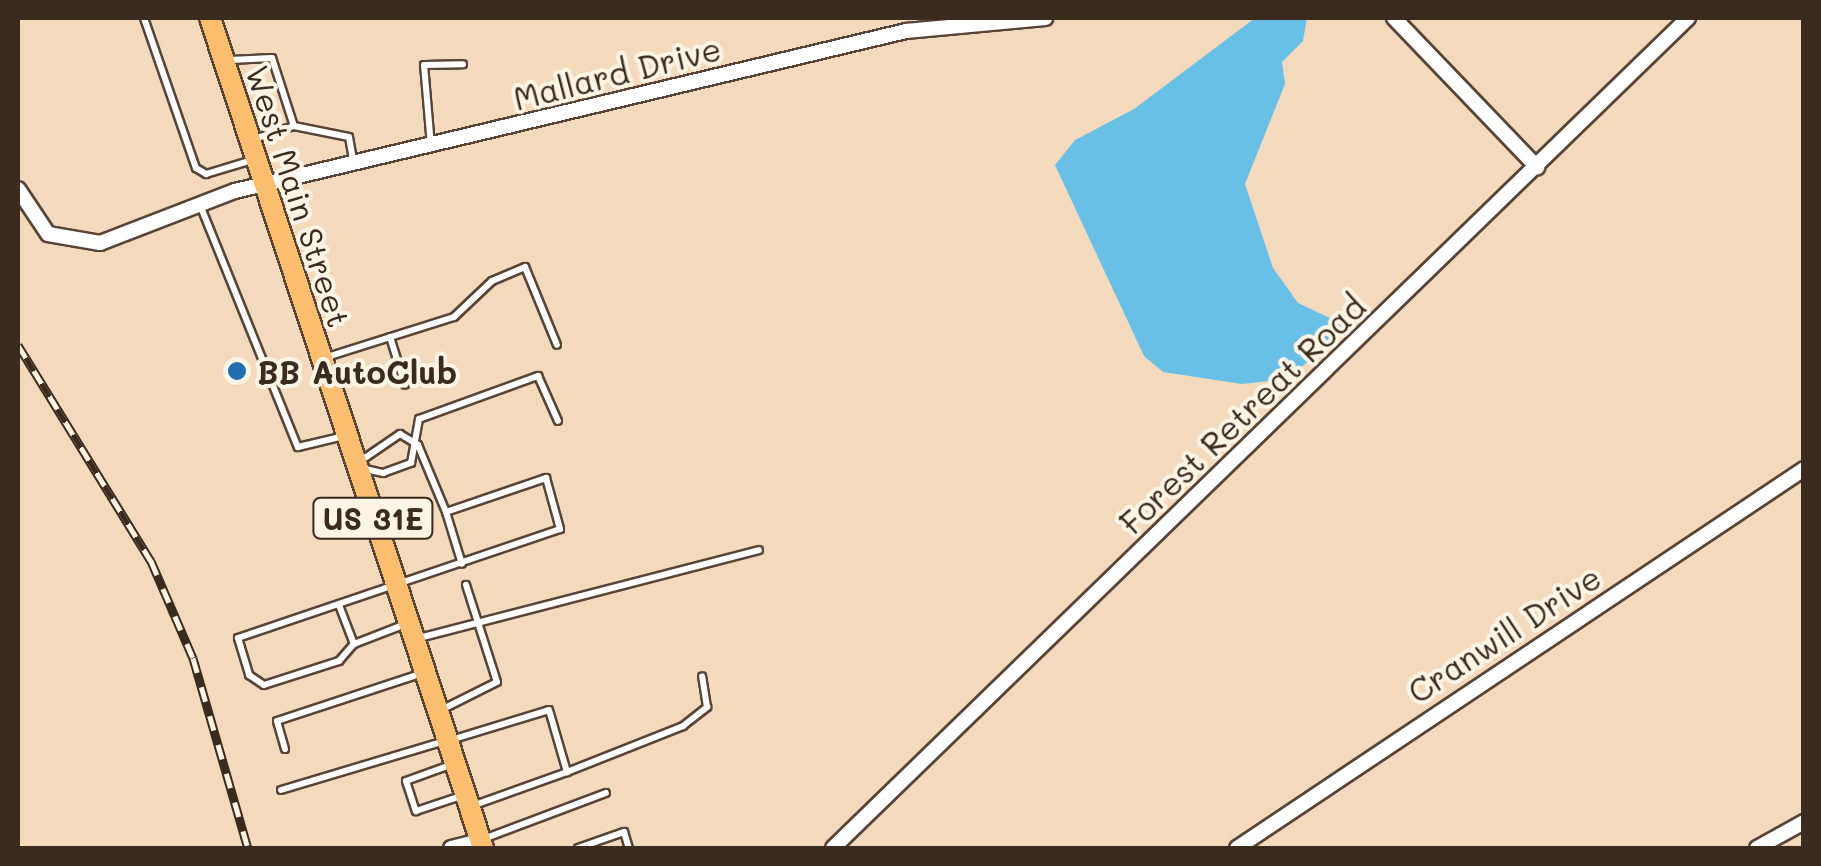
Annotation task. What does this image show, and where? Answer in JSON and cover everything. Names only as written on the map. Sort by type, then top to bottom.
[{"type":"main road","name":"West Main Street","points":[[210,18],[481,844]]},
{"type":"street","name":"Mallard Drive","points":[[18,189],[48,234],[82,246],[200,204],[906,31],[1045,18]]},
{"type":"street","points":[[1394,18],[1537,167]]},
{"type":"street","name":"Forest Retreat Road","points":[[834,848],[1688,18]]},
{"type":"street","name":"Cranwill Drive","points":[[1237,848],[1804,469]]},
{"type":"street","points":[[1757,848],[1804,822]]},
{"type":"street","points":[[451,848],[481,844]]},
{"type":"lane","points":[[144,18],[196,168],[206,174],[294,126],[349,137],[355,166]]},
{"type":"lane","points":[[224,61],[263,51],[272,58],[294,126]]},
{"type":"lane","points":[[432,147],[424,65],[463,64]]},
{"type":"lane","points":[[200,204],[298,446],[345,435]]},
{"type":"lane","points":[[321,359],[454,317],[492,281],[525,267],[557,345]]},
{"type":"lane","points":[[390,337],[404,385]]},
{"type":"lane","points":[[355,466],[383,473],[411,463],[418,444],[419,418],[538,376],[558,421]]},
{"type":"lane","points":[[355,466],[400,434],[418,444],[462,564]]},
{"type":"lane","points":[[446,512],[546,478],[560,528],[339,605],[242,630],[249,675],[264,685],[339,662],[354,644],[477,620],[759,550]]},
{"type":"lane","points":[[437,710],[495,690],[466,585]]},
{"type":"lane","points":[[339,605],[354,644]]},
{"type":"lane","points":[[285,749],[277,721],[424,673]]},
{"type":"lane","points":[[454,764],[406,781],[416,811],[467,801],[567,772],[683,726],[707,708],[702,676]]},
{"type":"lane","points":[[281,790],[549,710],[567,772]]},
{"type":"lane","points":[[481,844],[606,793]]},
{"type":"lane","points":[[578,848],[624,832],[629,848]]},
{"type":"water","points":[[1255,18],[1307,18],[1303,41],[1282,62],[1285,84],[1245,184],[1273,268],[1298,303],[1349,327],[1287,379],[1242,384],[1163,372],[1144,356],[1055,165],[1075,140],[1134,109]]},
{"type":"railway","points":[[18,345],[151,561],[193,658],[248,848]]},
{"type":"place","name":"BB AutoClub","points":[[237,371]]}]
